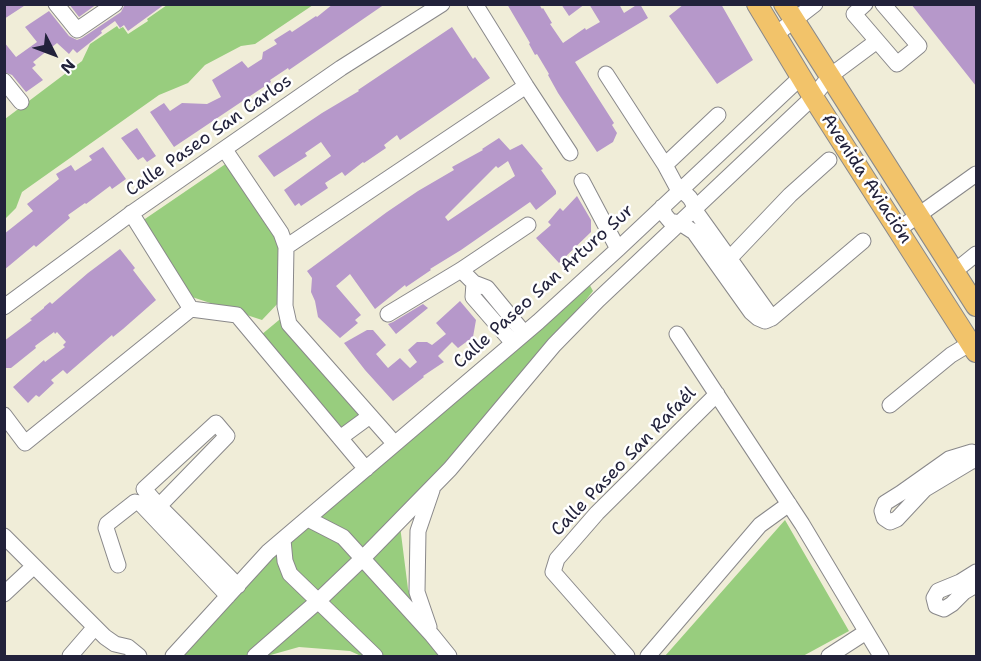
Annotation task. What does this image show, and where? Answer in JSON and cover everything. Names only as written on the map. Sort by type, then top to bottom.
[{"type":"main road","name":"Avenida Aviación","points":[[756,4],[974,347]]},
{"type":"main road","name":"Avenida Aviación","points":[[789,12],[974,297]]},
{"type":"street","points":[[56,4],[77,30],[115,4]]},
{"type":"street","name":"Calle Paseo San Carlos","points":[[4,307],[131,213],[342,68],[442,4]]},
{"type":"street","points":[[475,4],[570,153]]},
{"type":"street","points":[[776,35],[789,12],[815,4]]},
{"type":"street","points":[[865,4],[854,14],[897,64],[918,46],[883,4]]},
{"type":"street","points":[[255,657],[363,559],[450,469],[554,345],[598,300],[813,97],[830,76],[878,41]]},
{"type":"street","points":[[606,74],[679,191],[690,198],[751,312],[758,318],[765,321],[772,318],[863,241]]},
{"type":"street","name":"Calle Paseo San Arturo Sur","points":[[173,657],[268,552],[589,275],[801,76]]},
{"type":"street","points":[[4,81],[21,102]]},
{"type":"street","points":[[286,247],[526,86]]},
{"type":"street","points":[[664,165],[718,115]]},
{"type":"street","points":[[751,124],[767,140]]},
{"type":"street","points":[[225,150],[281,233],[286,247],[285,306],[289,324],[395,444]]},
{"type":"street","points":[[724,263],[790,195],[828,160]]},
{"type":"street","points":[[898,229],[976,174]]},
{"type":"street","points":[[582,181],[618,249]]},
{"type":"street","points":[[662,207],[670,220],[694,232],[724,263]]},
{"type":"street","points":[[131,213],[191,309]]},
{"type":"street","points":[[388,314],[461,270],[528,225]]},
{"type":"street","points":[[955,271],[976,254]]},
{"type":"street","points":[[461,270],[474,283],[486,288],[518,338]]},
{"type":"street","points":[[589,275],[596,279],[601,288],[598,300]]},
{"type":"street","points":[[4,415],[25,443],[191,309],[237,315],[366,469]]},
{"type":"street","points":[[677,334],[717,394]]},
{"type":"street","points":[[890,405],[951,356],[974,347]]},
{"type":"street","name":"Calle Paseo San Rafaél","points":[[627,657],[553,572],[557,559],[597,513],[717,394],[789,504],[881,657]]},
{"type":"street","points":[[340,438],[369,416]]},
{"type":"street","points":[[159,506],[227,436],[216,423],[144,489],[233,591]]},
{"type":"street","points":[[976,455],[972,452],[949,459],[885,503],[882,511],[884,518],[890,522],[897,519],[925,489],[976,460]]},
{"type":"street","points":[[432,635],[417,592],[418,531],[433,486]]},
{"type":"street","points":[[118,565],[106,528],[107,524],[135,502],[141,503],[233,591]]},
{"type":"street","points":[[648,657],[760,525],[789,504]]},
{"type":"street","points":[[308,519],[342,537],[432,635],[449,657]]},
{"type":"street","points":[[4,536],[115,650],[128,647],[139,657]]},
{"type":"street","points":[[282,540],[285,561],[290,574],[375,657]]},
{"type":"street","points":[[4,594],[34,566]]},
{"type":"street","points":[[976,572],[938,591],[934,597],[936,606],[944,609],[976,585]]},
{"type":"street","points":[[70,657],[95,627]]},
{"type":"street","points":[[829,657],[866,632]]},
{"type":"green space","points":[[167,5],[313,5],[255,44],[241,46],[205,65],[188,83],[159,95],[22,192],[16,208],[5,219],[5,119],[82,61],[90,44],[117,26],[119,29],[123,27],[128,34]]},
{"type":"green space","points":[[227,163],[277,230],[281,300],[262,320],[192,297],[142,221]]},
{"type":"green space","points":[[587,280],[593,291],[547,349],[399,518],[408,589],[431,640],[445,656],[361,656],[350,651],[299,647],[267,656],[176,656],[287,543]]},
{"type":"green space","points":[[285,315],[367,416],[341,436],[261,335]]},
{"type":"green space","points":[[785,520],[849,631],[803,656],[665,656]]},
{"type":"building","points":[[4,4],[27,4],[4,19]]},
{"type":"building","points":[[69,4],[97,4],[79,17]]},
{"type":"building","points":[[125,4],[165,4],[128,31],[124,25],[120,28],[115,21],[77,53],[73,49],[69,54],[57,43],[33,62],[36,65],[32,68],[43,80],[26,92],[12,75],[4,72],[4,42],[16,57],[37,42],[25,27],[49,11],[69,36],[77,40],[121,12]]},
{"type":"building","points":[[333,4],[385,4],[174,147],[150,112],[164,103],[170,111],[182,103],[207,104],[221,97],[212,80],[242,61],[248,68],[262,59],[263,52],[277,44],[274,40],[317,17]]},
{"type":"building","points":[[507,4],[539,4],[563,43],[585,28],[586,30],[600,22],[589,4],[619,4],[624,13],[640,4],[648,18],[575,62],[614,123],[612,125],[617,133],[613,142],[597,152],[558,93]]},
{"type":"building","points":[[561,4],[585,4],[569,16]]},
{"type":"building","points":[[684,4],[721,4],[753,60],[717,84],[669,16]]},
{"type":"building","points":[[911,4],[976,4],[976,86]]},
{"type":"building","points":[[452,27],[473,59],[475,57],[490,78],[400,140],[397,135],[384,145],[386,148],[345,176],[342,172],[325,183],[328,188],[301,206],[299,203],[295,206],[284,190],[331,156],[321,142],[305,153],[307,156],[274,177],[258,156]]},
{"type":"building","points":[[137,128],[156,156],[147,162],[143,157],[138,160],[121,138]]},
{"type":"building","points":[[499,138],[510,150],[522,144],[543,169],[541,170],[556,194],[536,210],[530,202],[406,287],[405,285],[375,309],[350,274],[336,286],[361,315],[355,320],[358,323],[340,338],[318,317],[311,292],[312,278],[307,271],[387,212],[454,170],[452,167]],"holes":[[[508,161],[515,176],[448,221],[445,217],[496,166],[498,168]]]},
{"type":"building","points":[[103,147],[126,179],[112,189],[110,186],[68,215],[70,218],[4,270],[4,234],[33,211],[27,204],[59,179],[56,174],[71,165],[75,171],[92,160],[89,156]]},
{"type":"building","points":[[577,196],[591,220],[591,232],[559,263],[536,238],[551,225],[548,222],[560,208],[563,211]]},
{"type":"building","points":[[120,249],[156,300],[67,374],[63,370],[51,380],[54,383],[39,397],[36,395],[28,403],[13,387],[44,360],[45,362],[65,347],[63,345],[66,342],[57,332],[55,334],[54,332],[11,368],[4,368],[4,341],[32,320],[30,319],[50,302],[52,304]]},
{"type":"building","points":[[460,301],[476,320],[473,337],[458,348],[452,342],[438,356],[444,362],[393,401],[344,343],[367,330],[373,330],[386,345],[376,354],[388,368],[400,358],[410,368],[417,362],[408,350],[417,342],[427,342],[432,345],[446,334],[436,323]]},
{"type":"building","points":[[423,304],[428,308],[396,334],[388,324]]}]
